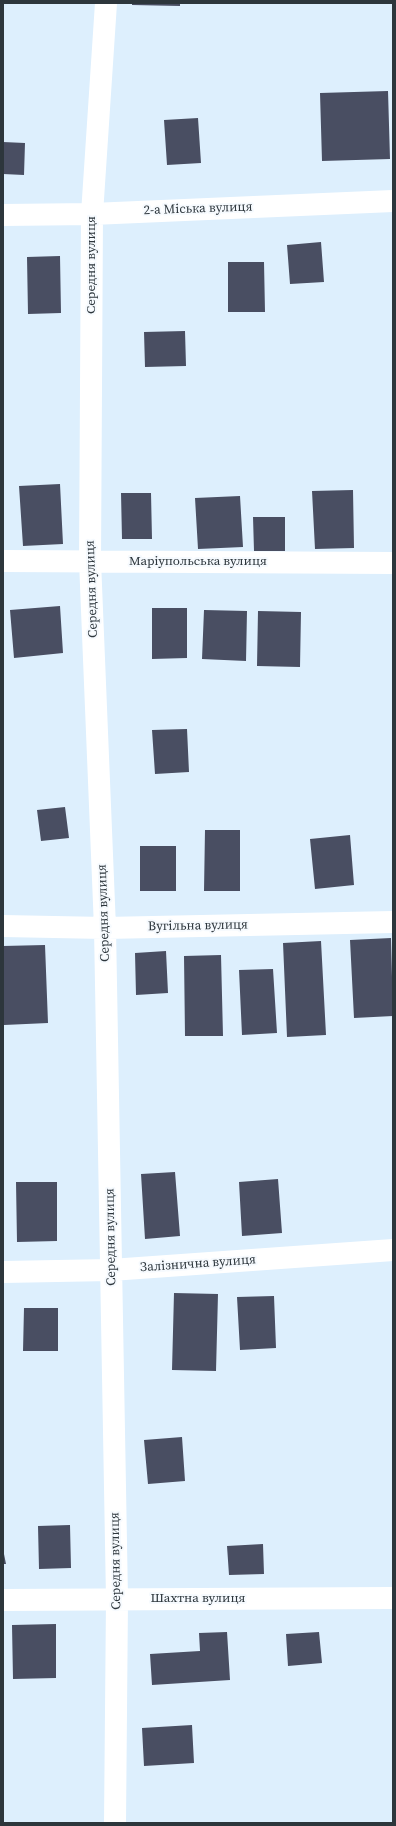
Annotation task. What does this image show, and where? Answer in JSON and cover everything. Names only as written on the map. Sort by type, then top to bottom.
[{"type":"street","name":"Середня вулиця","points":[[106,3],[92,214],[90,561],[105,928],[112,1270],[117,1599],[115,1823]]},
{"type":"street","name":"2-а Міська вулиця","points":[[3,215],[92,214],[393,201]]},
{"type":"street","name":"Маріупольська вулиця","points":[[3,561],[393,563]]},
{"type":"street","name":"Вугільна вулиця","points":[[3,926],[105,928],[393,922]]},
{"type":"street","name":"Залізнична вулиця","points":[[3,1272],[112,1270],[393,1250]]},
{"type":"street","name":"Шахтна вулиця","points":[[3,1600],[393,1598]]},
{"type":"building","points":[[132,3],[180,3],[180,6],[132,5]]},
{"type":"building","points":[[388,91],[390,159],[322,161],[320,93]]},
{"type":"building","points":[[198,118],[201,163],[167,165],[164,120]]},
{"type":"building","points":[[3,142],[25,143],[24,175],[3,174]]},
{"type":"building","points":[[321,242],[324,282],[290,284],[287,245]]},
{"type":"building","points":[[60,256],[61,313],[28,314],[27,257]]},
{"type":"building","points":[[228,262],[264,262],[265,312],[228,312]]},
{"type":"building","points":[[185,331],[186,366],[145,367],[144,332]]},
{"type":"building","points":[[60,484],[63,544],[23,546],[19,486]]},
{"type":"building","points":[[353,490],[354,548],[315,549],[312,491]]},
{"type":"building","points":[[121,493],[151,493],[152,539],[122,539]]},
{"type":"building","points":[[240,496],[243,547],[198,549],[195,498]]},
{"type":"building","points":[[253,517],[285,517],[285,551],[254,551]]},
{"type":"building","points":[[60,606],[63,653],[14,658],[10,610]]},
{"type":"building","points":[[152,608],[187,608],[187,658],[152,659]]},
{"type":"building","points":[[204,610],[247,611],[246,661],[202,659]]},
{"type":"building","points":[[258,611],[301,612],[300,667],[257,666]]},
{"type":"building","points":[[187,729],[189,772],[155,774],[152,730]]},
{"type":"building","points":[[65,807],[69,838],[41,841],[37,810]]},
{"type":"building","points":[[205,830],[240,830],[240,891],[204,891]]},
{"type":"building","points":[[350,835],[354,885],[315,889],[310,839]]},
{"type":"building","points":[[140,846],[176,846],[176,891],[140,891]]},
{"type":"building","points":[[391,938],[393,1016],[354,1018],[350,940]]},
{"type":"building","points":[[321,941],[326,1035],[287,1037],[283,943]]},
{"type":"building","points":[[45,945],[48,1023],[4,1025],[3,946]]},
{"type":"building","points":[[166,951],[168,993],[136,995],[135,953]]},
{"type":"building","points":[[221,955],[223,1036],[185,1036],[184,956]]},
{"type":"building","points":[[273,969],[277,1033],[242,1035],[239,970]]},
{"type":"building","points":[[175,1172],[180,1236],[145,1239],[141,1174]]},
{"type":"building","points":[[278,1179],[282,1233],[242,1236],[239,1182]]},
{"type":"building","points":[[16,1182],[57,1182],[57,1241],[17,1242]]},
{"type":"building","points":[[174,1293],[218,1294],[216,1371],[172,1370]]},
{"type":"building","points":[[274,1296],[276,1348],[240,1350],[237,1297]]},
{"type":"building","points":[[24,1308],[58,1308],[58,1351],[23,1351]]},
{"type":"building","points":[[182,1437],[185,1481],[148,1484],[144,1440]]},
{"type":"building","points":[[70,1525],[71,1568],[39,1569],[38,1526]]},
{"type":"building","points":[[263,1544],[264,1574],[229,1575],[227,1546]]},
{"type":"building","points":[[3,1549],[6,1564],[3,1564]]},
{"type":"building","points":[[56,1624],[56,1678],[13,1679],[12,1625]]},
{"type":"building","points":[[227,1632],[230,1680],[152,1685],[150,1654],[200,1651],[199,1633]]},
{"type":"building","points":[[319,1632],[322,1663],[288,1666],[286,1634]]},
{"type":"building","points":[[192,1725],[194,1763],[144,1766],[142,1728]]}]
